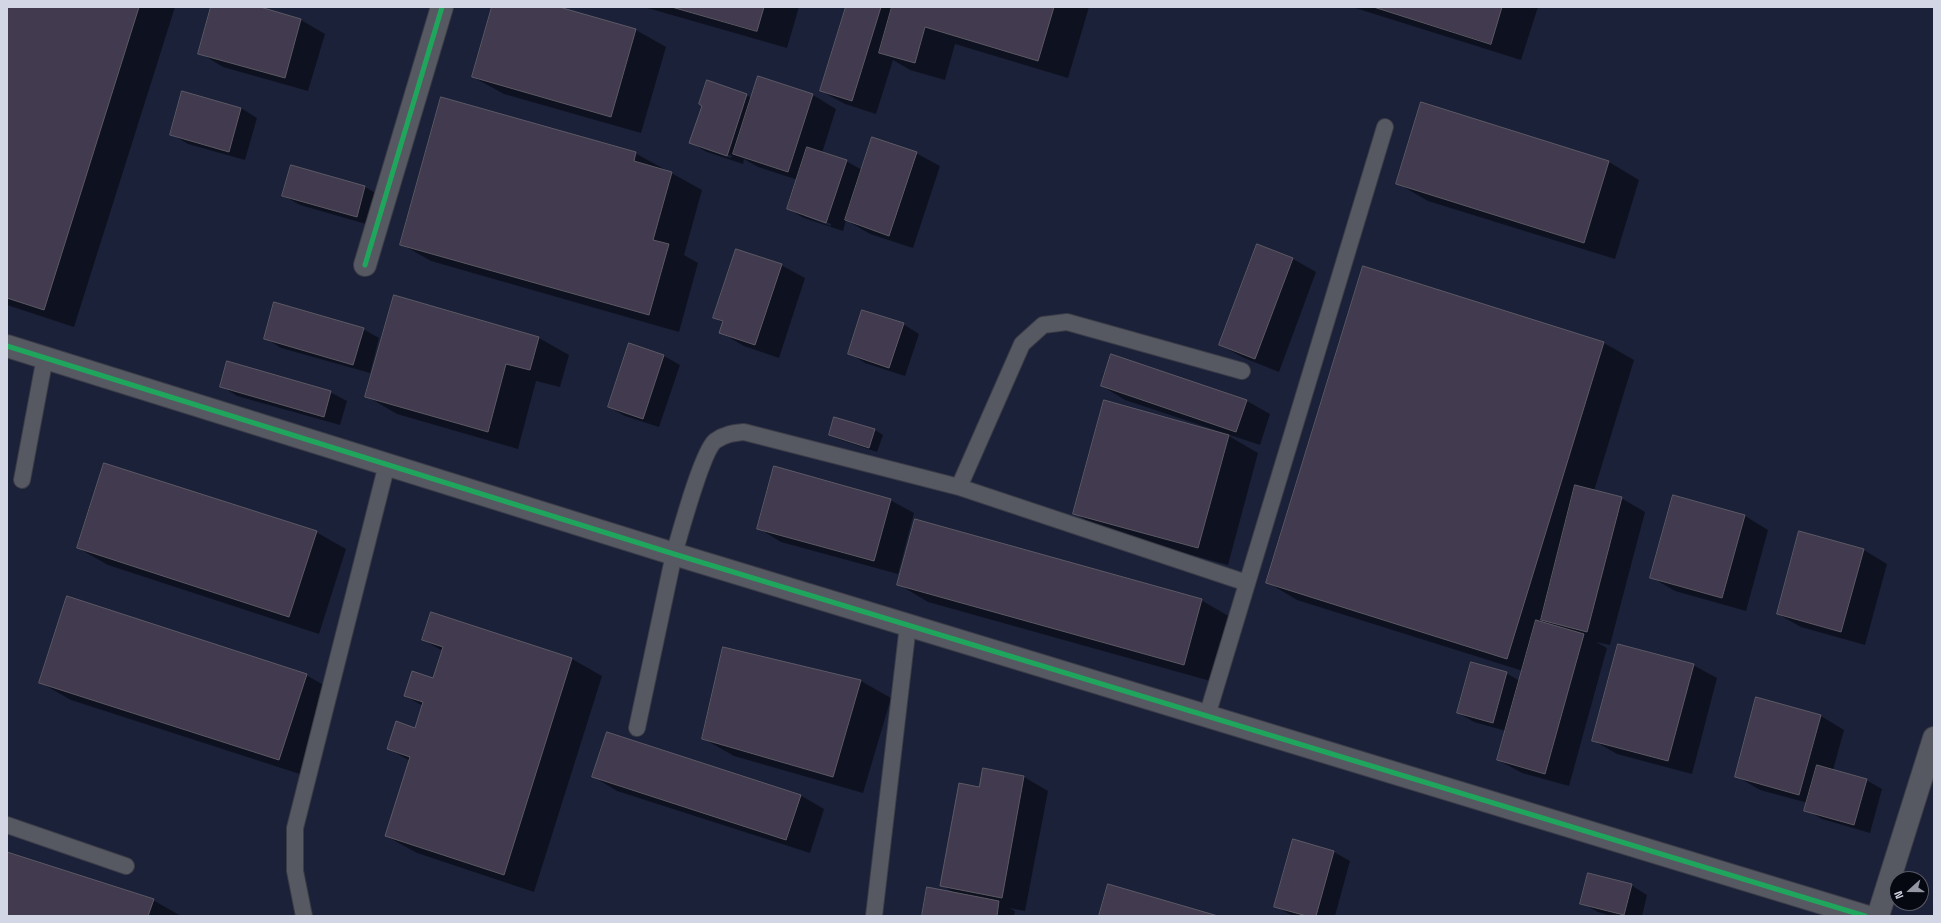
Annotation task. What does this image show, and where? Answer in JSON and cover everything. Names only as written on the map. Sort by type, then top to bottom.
[{"type":"street","points":[[365,265],[442,7]]},
{"type":"street","points":[[7,346],[674,554],[1865,916]]},
{"type":"street","points":[[1878,916],[1934,738]]},
{"type":"lane","points":[[1207,716],[1385,126]]},
{"type":"lane","points":[[959,487],[1022,344],[1043,325],[1067,322],[1242,371]]},
{"type":"lane","points":[[22,480],[45,357]]},
{"type":"lane","points":[[637,728],[674,554],[706,454],[714,442],[728,433],[744,432],[959,487],[1247,583]]},
{"type":"lane","points":[[304,916],[295,871],[294,828],[387,464]]},
{"type":"lane","points":[[874,916],[908,625]]},
{"type":"lane","points":[[7,825],[126,866]]},
{"type":"shaded area","points":[[7,7],[1934,7],[1934,916],[7,916]]},
{"type":"building","points":[[7,7],[139,7],[44,310],[7,298]]},
{"type":"building","points":[[211,7],[260,7],[301,19],[285,78],[198,54]]},
{"type":"building","points":[[492,7],[559,7],[636,29],[611,117],[472,77]]},
{"type":"building","points":[[672,7],[764,7],[757,31]]},
{"type":"building","points":[[846,7],[881,7],[852,101],[820,91]]},
{"type":"building","points":[[892,7],[1054,7],[1038,61],[925,27],[915,63],[879,53]]},
{"type":"building","points":[[1374,7],[1502,7],[1491,44]]},
{"type":"building","points":[[758,76],[813,94],[788,172],[733,154]]},
{"type":"building","points":[[707,80],[747,94],[727,156],[689,143],[702,106],[699,104]]},
{"type":"building","points":[[182,91],[241,108],[229,152],[170,135]]},
{"type":"building","points":[[441,97],[636,152],[634,161],[672,172],[653,240],[669,244],[649,315],[400,245]]},
{"type":"building","points":[[1421,102],[1609,161],[1584,243],[1396,184]]},
{"type":"building","points":[[872,137],[917,152],[889,236],[845,220]]},
{"type":"building","points":[[807,147],[847,160],[826,223],[787,209]]},
{"type":"building","points":[[291,165],[365,186],[357,217],[282,196]]},
{"type":"building","points":[[1257,244],[1293,258],[1255,359],[1219,345]]},
{"type":"building","points":[[736,249],[782,264],[755,345],[719,333],[723,321],[713,318]]},
{"type":"building","points":[[1363,266],[1604,342],[1507,659],[1266,583]]},
{"type":"building","points":[[394,295],[539,337],[530,370],[506,364],[488,432],[365,397]]},
{"type":"building","points":[[274,302],[364,328],[353,365],[264,339]]},
{"type":"building","points":[[862,310],[904,323],[889,368],[848,354]]},
{"type":"building","points":[[629,343],[664,355],[643,419],[608,407]]},
{"type":"building","points":[[1111,354],[1247,400],[1236,432],[1101,386]]},
{"type":"building","points":[[227,361],[331,391],[324,417],[220,387]]},
{"type":"building","points":[[1104,400],[1229,435],[1198,548],[1073,514]]},
{"type":"building","points":[[834,417],[875,429],[869,448],[829,435]]},
{"type":"building","points":[[104,463],[317,531],[289,617],[77,548]]},
{"type":"building","points":[[774,466],[891,499],[874,561],[757,529]]},
{"type":"building","points":[[1575,485],[1622,497],[1587,632],[1541,620]]},
{"type":"building","points":[[1673,495],[1745,515],[1722,598],[1650,578]]},
{"type":"building","points":[[915,519],[1202,599],[1184,665],[897,585]]},
{"type":"building","points":[[1799,531],[1864,549],[1841,632],[1777,614]]},
{"type":"building","points":[[67,596],[307,674],[279,760],[39,683]]},
{"type":"building","points":[[431,612],[572,658],[504,875],[385,836],[410,757],[387,749],[396,721],[415,728],[423,702],[404,696],[412,671],[433,678],[443,647],[422,640]]},
{"type":"building","points":[[1536,620],[1584,634],[1545,774],[1497,760]]},
{"type":"building","points":[[1618,644],[1694,664],[1668,761],[1592,741]]},
{"type":"building","points":[[723,647],[861,680],[833,777],[702,739]]},
{"type":"building","points":[[1471,662],[1507,672],[1493,723],[1457,713]]},
{"type":"building","points":[[1756,697],[1821,715],[1799,795],[1735,777]]},
{"type":"building","points":[[607,732],[801,795],[786,840],[592,777]]},
{"type":"building","points":[[1817,765],[1867,779],[1854,825],[1804,811]]},
{"type":"building","points":[[983,768],[1024,776],[1002,898],[940,886],[959,783],[979,787]]},
{"type":"building","points":[[1293,839],[1334,851],[1316,916],[1307,916],[1274,907]]},
{"type":"building","points":[[7,852],[154,899],[148,916],[7,916]]},
{"type":"building","points":[[1588,873],[1632,884],[1624,915],[1580,904]]},
{"type":"building","points":[[1108,884],[1218,916],[1099,916]]},
{"type":"building","points":[[927,887],[999,901],[997,916],[922,916]]},
{"type":"cycle path","points":[[365,265],[442,7]]},
{"type":"cycle path","points":[[7,346],[674,554],[1865,916]]}]
